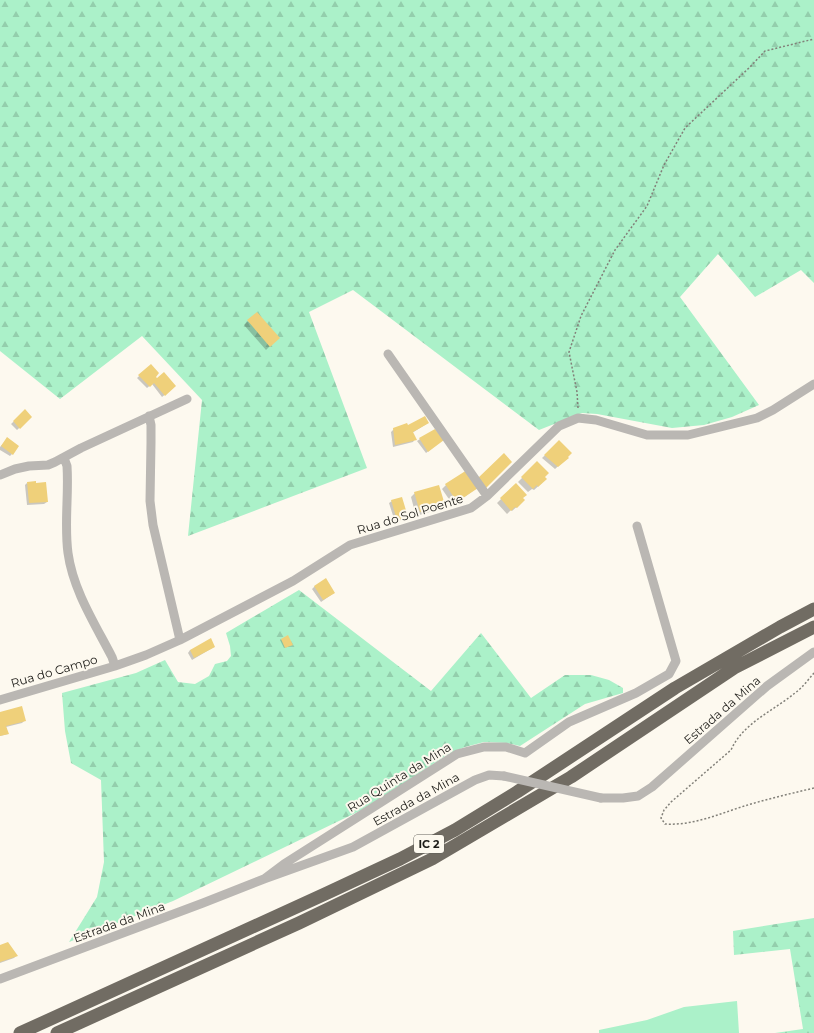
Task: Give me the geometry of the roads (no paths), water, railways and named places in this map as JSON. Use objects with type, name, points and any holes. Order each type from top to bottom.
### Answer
[{"type":"highway","name":"IC 2","points":[[20,1033],[400,859],[455,830],[517,792],[675,688],[814,609]]},
{"type":"highway","name":"IC 2","points":[[57,1033],[299,923],[432,859],[571,778],[734,668],[814,627]]},
{"type":"street","points":[[388,354],[487,496]]},
{"type":"street","name":"Rua do Sol Poente","points":[[115,666],[146,655],[180,640],[293,581],[350,545],[465,511],[487,496],[559,426],[578,418],[596,420],[647,435],[688,435],[757,418],[773,410],[814,384]]},
{"type":"street","points":[[0,475],[15,469],[29,466],[48,465],[81,448],[187,399]]},
{"type":"street","points":[[149,416],[151,425],[150,501],[153,525],[180,640]]},
{"type":"street","points":[[64,458],[67,466],[67,539],[71,570],[77,587],[115,666]]},
{"type":"street","name":"Rua Quinta da Mina","points":[[264,879],[284,864],[457,754],[484,747],[506,747],[525,753],[568,722],[636,693],[669,674],[676,660],[637,526]]},
{"type":"street","name":"Estrada da Mina","points":[[0,979],[264,879],[354,847],[475,780],[489,775],[504,776],[601,798],[638,796],[652,787],[767,686],[814,652]]},
{"type":"street","name":"Rua do Campo","points":[[0,700],[115,666]]}]
